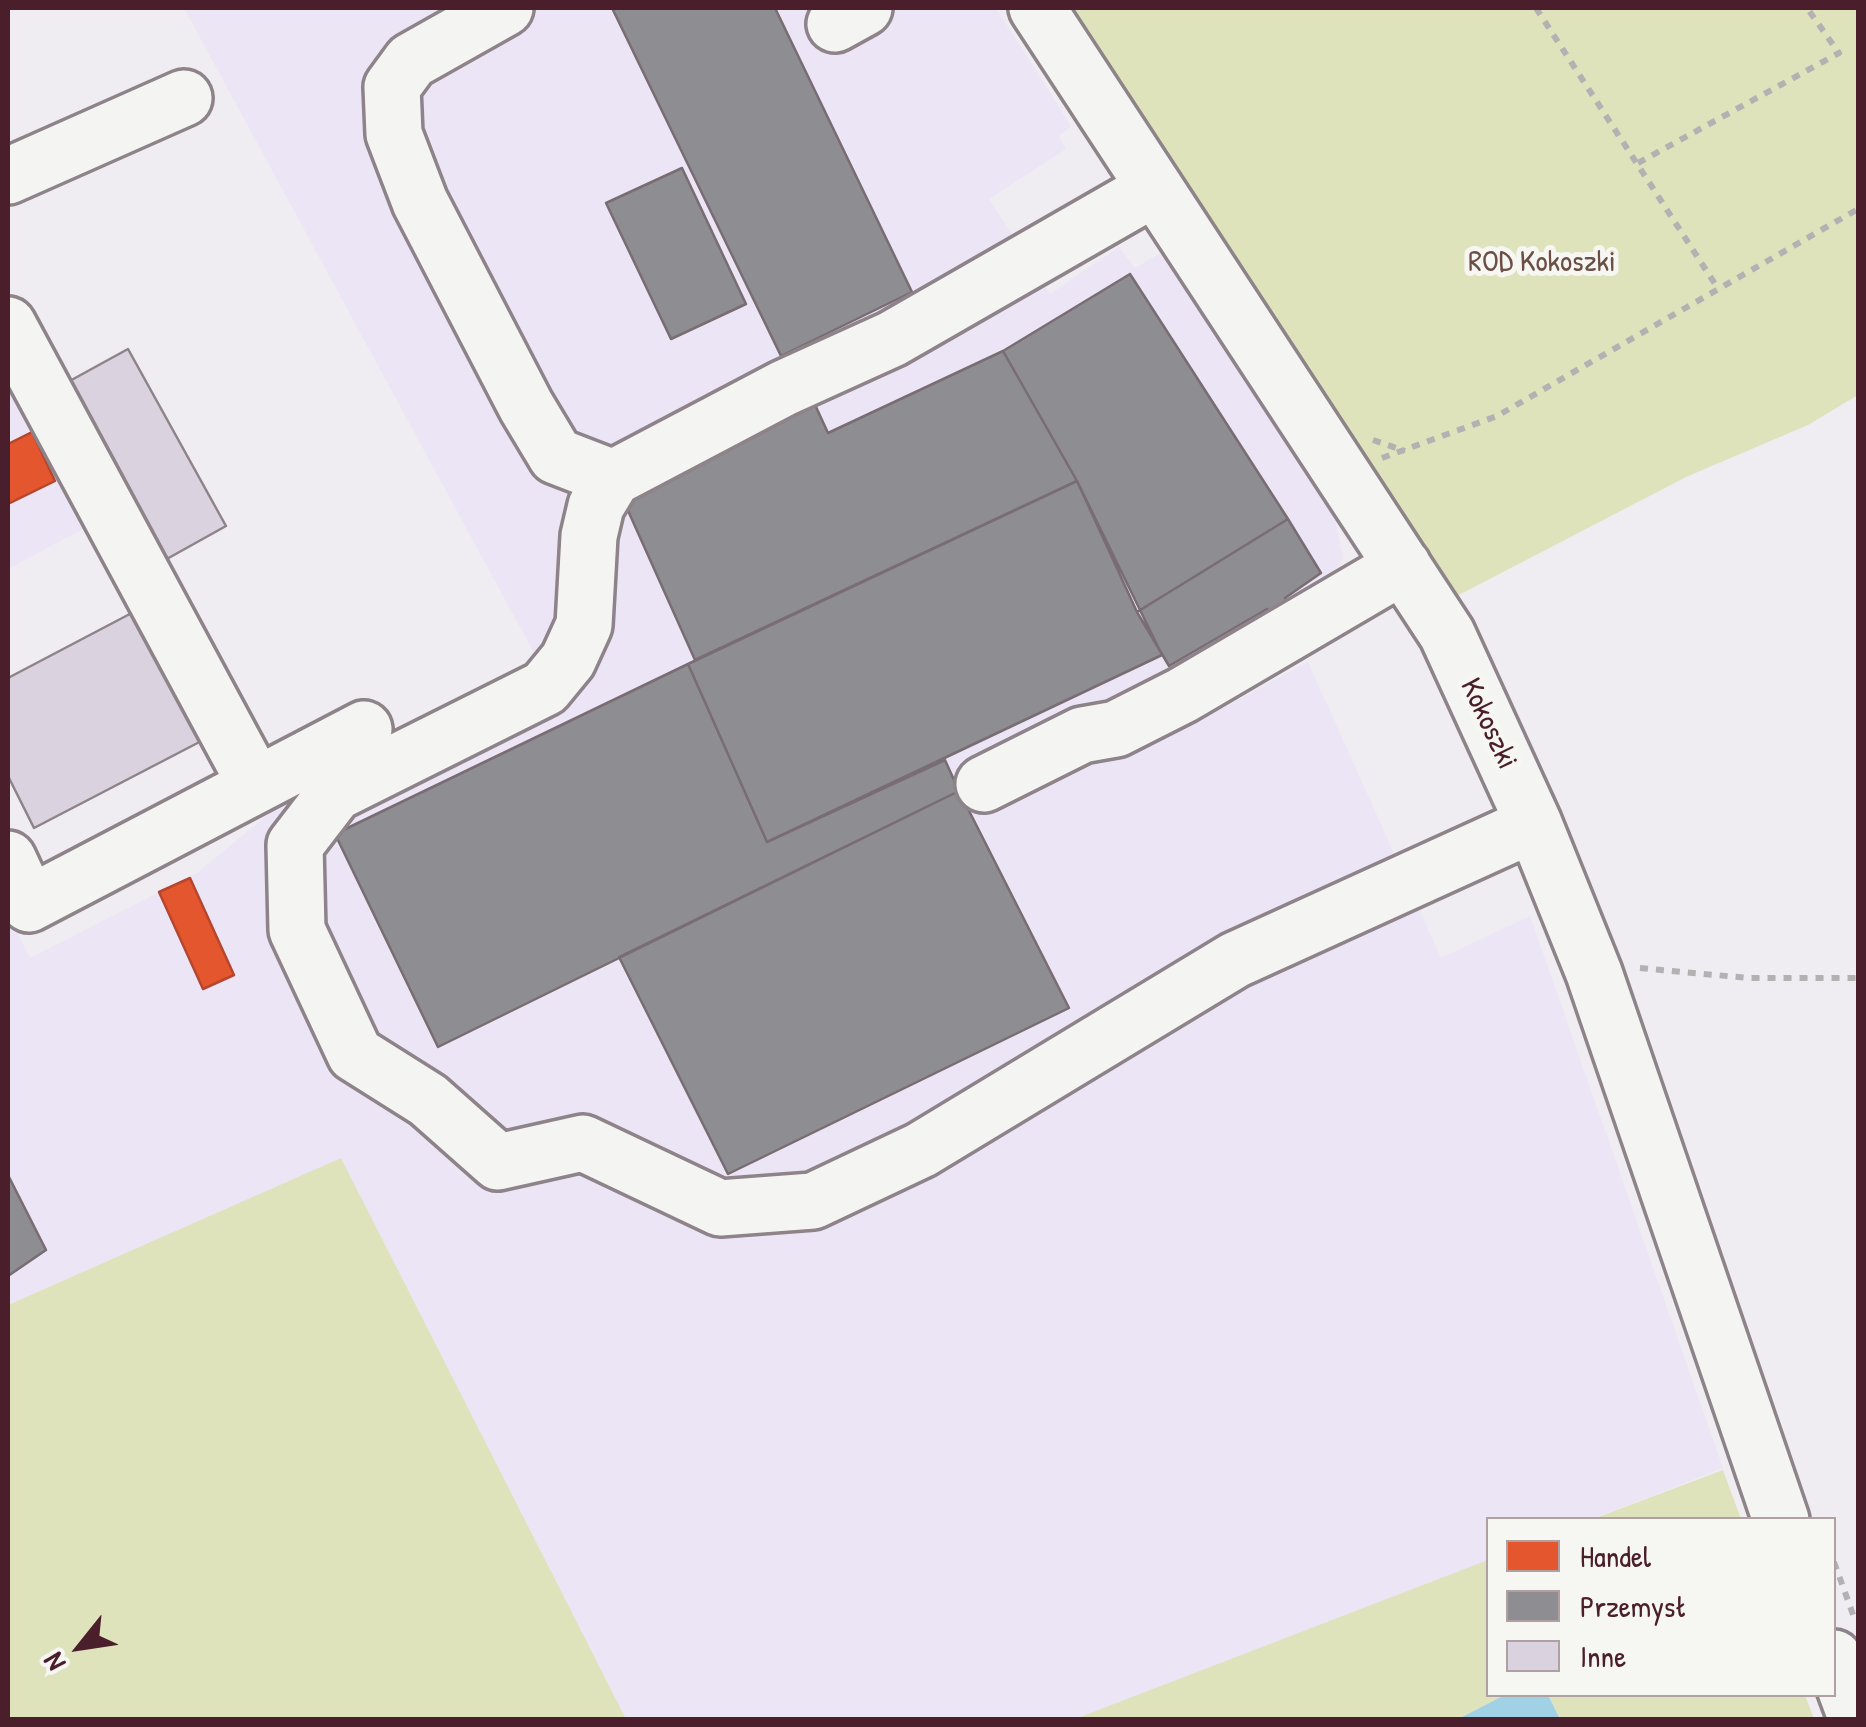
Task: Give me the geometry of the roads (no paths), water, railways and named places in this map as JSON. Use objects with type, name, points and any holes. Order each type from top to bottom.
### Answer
[{"type":"street","points":[[505,8],[411,61],[392,87],[394,134],[420,202],[556,456],[613,478]]},
{"type":"street","name":"Kokoszki","points":[[1037,8],[1447,634],[1534,824],[1594,973],[1781,1517]]},
{"type":"street","points":[[8,176],[184,98]]},
{"type":"street","points":[[1155,188],[892,339],[784,388],[613,478],[592,521],[583,595],[584,625],[568,660],[545,688],[335,793],[295,845],[297,930],[355,1054],[428,1100],[498,1162],[583,1143],[720,1208],[813,1201],[921,1150],[1235,960],[1534,824]]},
{"type":"street","points":[[8,325],[256,785]]},
{"type":"street","points":[[984,784],[1082,736],[1116,729],[1184,695],[1402,566]]},
{"type":"street","points":[[8,860],[29,904],[364,728]]},
{"type":"street","points":[[1836,1663],[1857,1720]]},
{"type":"water","points":[[1501,1697],[1549,1697],[1560,1719],[1458,1719]]},
{"type":"park label","name":"ROD Kokoszki","points":[[1542,263]]}]
